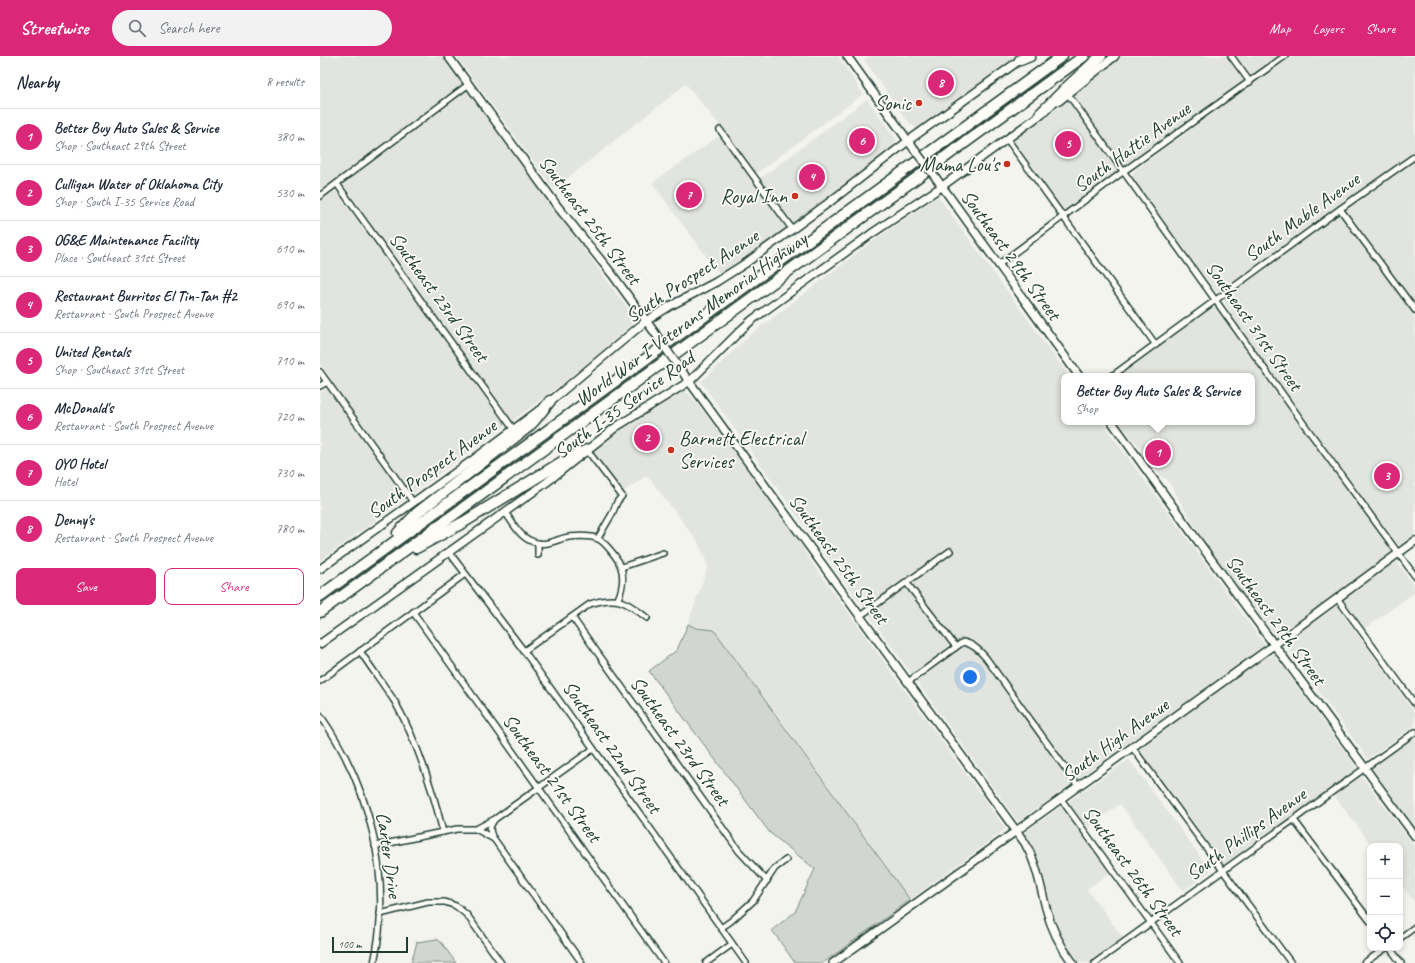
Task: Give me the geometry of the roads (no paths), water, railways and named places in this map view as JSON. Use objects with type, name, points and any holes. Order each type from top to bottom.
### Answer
[{"type":"highway","points":[[1023,58],[1030,56]]},
{"type":"highway","name":"World War I Veterans Memorial Highway","points":[[320,596],[1062,56]]},
{"type":"highway","name":"World War I Veterans Memorial Highway","points":[[320,612],[1084,56]]},
{"type":"highway","points":[[1040,114],[1101,56]]},
{"type":"highway","points":[[375,556],[417,513],[531,424],[550,402]]},
{"type":"highway","points":[[381,567],[464,522],[570,457],[587,450]]},
{"type":"main road","name":"Southeast 25th Street","points":[[448,56],[558,207],[612,274],[1028,848],[1035,864],[1046,909],[1052,926],[1061,946],[1073,963]]},
{"type":"main road","name":"Southeast 29th Street","points":[[847,56],[1077,373]]},
{"type":"main road","name":"South I-35 Service Road","points":[[320,644],[505,512],[616,427],[690,381],[752,320],[871,234],[941,187],[1007,139],[1068,94],[1115,56]]},
{"type":"main road","name":"South Prospect Avenue","points":[[320,569],[514,430],[550,402],[646,321],[729,275],[842,192],[908,141],[1023,58]]},
{"type":"main road","name":"Southeast 29th Street","points":[[1114,425],[1415,836]]},
{"type":"main road","name":"South High Avenue","points":[[834,963],[1274,645],[1415,541]]},
{"type":"street","points":[[1231,56],[1250,82]]},
{"type":"street","name":"South Hattie Avenue","points":[[998,265],[1285,56]]},
{"type":"street","points":[[320,196],[468,84]]},
{"type":"street","name":"Southeast 31st Street","points":[[1068,94],[1415,576]]},
{"type":"street","points":[[720,130],[792,229]]},
{"type":"street","points":[[1007,139],[1156,345]]},
{"type":"street","name":"South Mable Avenue","points":[[1116,373],[1415,156]]},
{"type":"street","name":"Southeast 23rd Street","points":[[337,184],[514,430]]},
{"type":"street","points":[[1340,209],[1415,310]]},
{"type":"street","points":[[320,372],[413,502]]},
{"type":"street","points":[[320,386],[327,382]]},
{"type":"street","points":[[587,450],[622,496],[617,502],[598,538]]},
{"type":"street","points":[[505,512],[519,532],[526,538],[538,543],[546,544],[574,537],[598,538],[613,553],[622,566],[622,590],[618,600]]},
{"type":"street","points":[[538,543],[538,555]]},
{"type":"street","points":[[860,616],[950,550]]},
{"type":"street","name":"Southeast 22nd Street","points":[[449,552],[524,651],[746,963]]},
{"type":"street","points":[[622,566],[663,553]]},
{"type":"street","points":[[320,681],[465,574]]},
{"type":"street","points":[[906,582],[956,647],[908,682]]},
{"type":"street","points":[[1337,598],[1415,704]]},
{"type":"street","points":[[524,651],[590,604],[601,600],[618,600],[629,605],[647,618]]},
{"type":"street","name":"Southeast 21st Street","points":[[413,612],[664,963]]},
{"type":"street","name":"Southeast 23rd Street","points":[[572,617],[739,851],[767,881]]},
{"type":"street","name":"Southeast 26th Street","points":[[956,647],[963,642],[969,643],[986,658],[1078,786]]},
{"type":"street","points":[[360,651],[395,703],[412,736],[422,758],[430,782],[443,832]]},
{"type":"street","name":"Carter Drive","points":[[320,715],[341,747],[355,777],[368,812],[376,846],[379,876],[380,930],[374,963]]},
{"type":"street","name":"South Phillips Avenue","points":[[1095,963],[1415,732]]},
{"type":"street","points":[[1132,747],[1291,963]]},
{"type":"street","points":[[376,846],[443,832],[476,829],[495,819],[593,749]]},
{"type":"street","name":"Southeast 26th Street","points":[[1061,799],[1180,963]]},
{"type":"street","points":[[495,819],[490,826],[494,839],[582,963]]},
{"type":"street","points":[[1294,820],[1367,917]]},
{"type":"street","points":[[476,829],[494,839]]},
{"type":"street","points":[[721,928],[753,901],[775,868],[786,860]]},
{"type":"street","points":[[380,914],[428,902],[445,902],[456,906],[467,915],[500,963]]},
{"type":"street","points":[[1403,936],[1415,927]]},
{"type":"street","points":[[706,963],[732,944]]},
{"type":"street","points":[[1364,963],[1382,951]]},
{"type":"street","points":[[1392,951],[1401,963]]},
{"type":"place","name":"Denny's","points":[[941,83]]},
{"type":"place","name":"Sonic","points":[[919,103]]},
{"type":"place","name":"McDonald's","points":[[862,141]]},
{"type":"place","name":"United Rentals","points":[[1068,144]]},
{"type":"place","name":"Mama Lou's","points":[[1007,164]]},
{"type":"place","name":"Restaurant Burritos El Tin-Tan #2","points":[[812,177]]},
{"type":"place","name":"OYO Hotel","points":[[689,195]]},
{"type":"place","name":"Royal Inn","points":[[795,196]]},
{"type":"place","name":"Culligan Water of Oklahoma City","points":[[647,438]]},
{"type":"place","name":"Barnett Electrical Services","points":[[671,450]]},
{"type":"place","name":"Better Buy Auto Sales & Service","points":[[1158,453]]},
{"type":"place","name":"OG&E Maintenance Facility","points":[[1387,476]]}]
